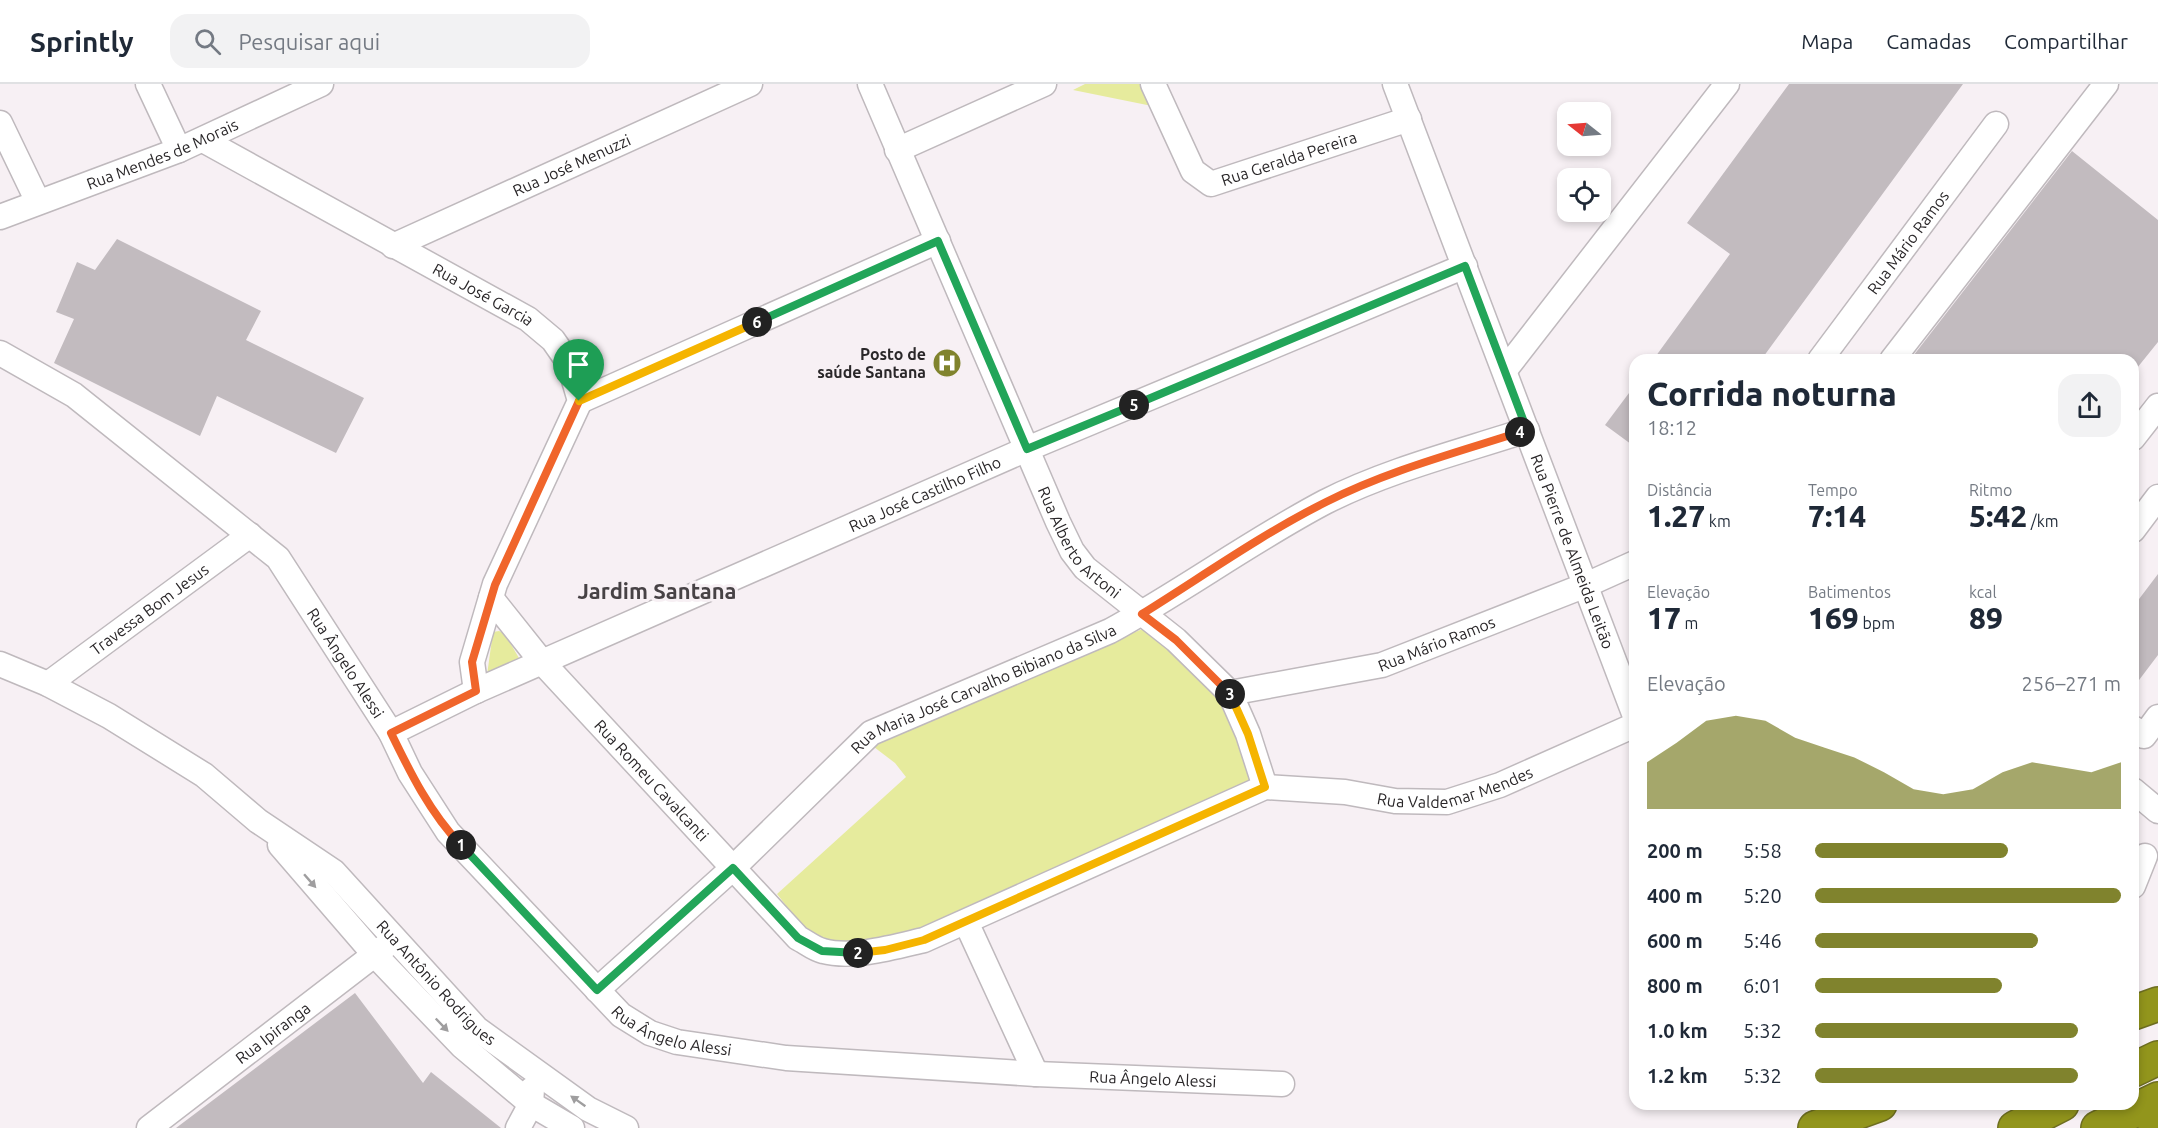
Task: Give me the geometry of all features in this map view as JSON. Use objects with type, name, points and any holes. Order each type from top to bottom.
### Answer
[{"type":"highway","points":[[2139,1011],[2158,1004]]},
{"type":"highway","points":[[2139,1067],[2158,1058]]},
{"type":"highway","points":[[2139,1108],[2158,1099]]},
{"type":"highway","points":[[1815,1128],[1864,1110]]},
{"type":"highway","points":[[2015,1128],[2050,1110]]},
{"type":"highway","points":[[2098,1128],[2135,1110]]},
{"type":"street","points":[[148,84],[179,150]]},
{"type":"street","name":"Rua José Menuzzi","points":[[393,246],[750,84]]},
{"type":"street","name":"Rua Alberto Artoni","points":[[870,84],[1072,550],[1084,568],[1176,640],[1230,693],[1248,734],[1265,787]]},
{"type":"street","points":[[897,150],[1044,84]]},
{"type":"street","name":"Rua Geralda Pereira","points":[[1153,84],[1193,171],[1211,184],[1409,119]]},
{"type":"street","name":"Rua Pierre de Almeida Leitão","points":[[1395,84],[1629,700]]},
{"type":"street","points":[[1505,370],[1727,84]]},
{"type":"street","points":[[1897,354],[2106,84]]},
{"type":"street","name":"Rua Mendes de Morais","points":[[0,217],[203,140],[312,86]]},
{"type":"street","points":[[0,123],[38,202]]},
{"type":"street","name":"Rua Mário Ramos","points":[[1824,354],[1996,124]]},
{"type":"street","name":"Rua José Garcia","points":[[203,140],[528,320],[553,340],[569,363],[579,401]]},
{"type":"street","points":[[476,691],[472,662],[495,585],[579,401],[938,241]]},
{"type":"street","name":"Rua José Castilho Filho","points":[[391,733],[476,691],[1027,449],[1465,266]]},
{"type":"street","name":"Rua Ângelo Alessi","points":[[0,353],[74,395],[278,558],[391,733],[410,773],[448,832],[621,1015],[650,1033],[677,1042],[786,1058],[1036,1074],[1282,1084]]},
{"type":"street","points":[[2139,430],[2158,406]]},
{"type":"street","name":"Rua Maria José Carvalho Bibiano da Silva","points":[[597,990],[733,868],[871,733],[1110,631],[1142,614],[1267,535],[1327,502],[1380,479],[1527,430]]},
{"type":"street","points":[[2139,522],[2158,497]]},
{"type":"street","name":"Travessa Bom Jesus","points":[[48,684],[250,534]]},
{"type":"street","name":"Rua Mário Ramos","points":[[1230,693],[1382,665],[1586,585],[1629,565]]},
{"type":"street","name":"Rua Romeu Cavalcanti","points":[[491,598],[542,662],[798,938],[822,951],[851,953],[885,950],[924,940],[966,922]]},
{"type":"street","name":"Rua Antônio Rodrigues","points":[[0,664],[48,684],[109,716],[204,775],[258,820],[334,872],[395,939],[469,1037],[531,1104],[572,1128]]},
{"type":"street","points":[[2139,732],[2144,736],[2158,717]]},
{"type":"street","name":"Rua Valdemar Mendes","points":[[1265,787],[1345,792],[1395,801],[1447,802],[1500,785],[1629,728]]},
{"type":"street","points":[[1036,1074],[966,922],[1265,787]]},
{"type":"street","points":[[2139,795],[2158,811]]},
{"type":"street","name":"Rua Antônio Rodrigues","points":[[258,820],[374,954],[469,1037],[533,1070],[588,1109],[626,1128]]},
{"type":"street","points":[[2139,870],[2145,855]]},
{"type":"street","name":"Rua Ipiranga","points":[[149,1128],[395,939]]},
{"type":"street","points":[[518,1128],[531,1104],[533,1070]]},
{"type":"green space","points":[[1085,84],[1142,84],[1152,106],[1073,90]]},
{"type":"green space","points":[[1145,628],[1150,628],[1223,701],[1244,739],[1251,781],[899,938],[854,943],[831,941],[811,933],[793,915],[777,894],[906,777],[895,763],[874,747],[897,729]]},
{"type":"green space","points":[[499,631],[505,634],[523,665],[487,675],[493,632]]},
{"type":"building","points":[[1789,84],[1963,84],[1765,354],[1657,354],[1730,254],[1687,223]]},
{"type":"building","points":[[2072,151],[2158,220],[2158,342],[2139,366],[2139,354],[1915,354]]},
{"type":"building","points":[[117,239],[261,311],[246,340],[364,398],[336,453],[217,396],[200,436],[54,363],[74,319],[56,312],[77,262],[95,270]]},
{"type":"building","points":[[1629,393],[1629,443],[1605,425]]},
{"type":"building","points":[[2158,574],[2158,655],[2139,680],[2139,599]]},
{"type":"building","points":[[355,993],[423,1083],[431,1072],[501,1128],[176,1128]]},
{"type":"place","name":"Posto de saúde Santana","points":[[947,363]]},
{"type":"district","name":"Jardim Santana","points":[[657,590]]},
{"type":"route","points":[[938,241],[1027,449],[1465,266],[1527,430],[1380,479],[1327,502],[1267,535],[1142,614],[1176,640],[1230,693],[1248,734],[1265,787],[966,922],[924,940],[885,950],[851,953],[822,951],[798,938],[733,868],[597,990],[448,832],[410,773],[391,733],[476,691],[472,662],[495,585],[579,401],[938,241]]}]
